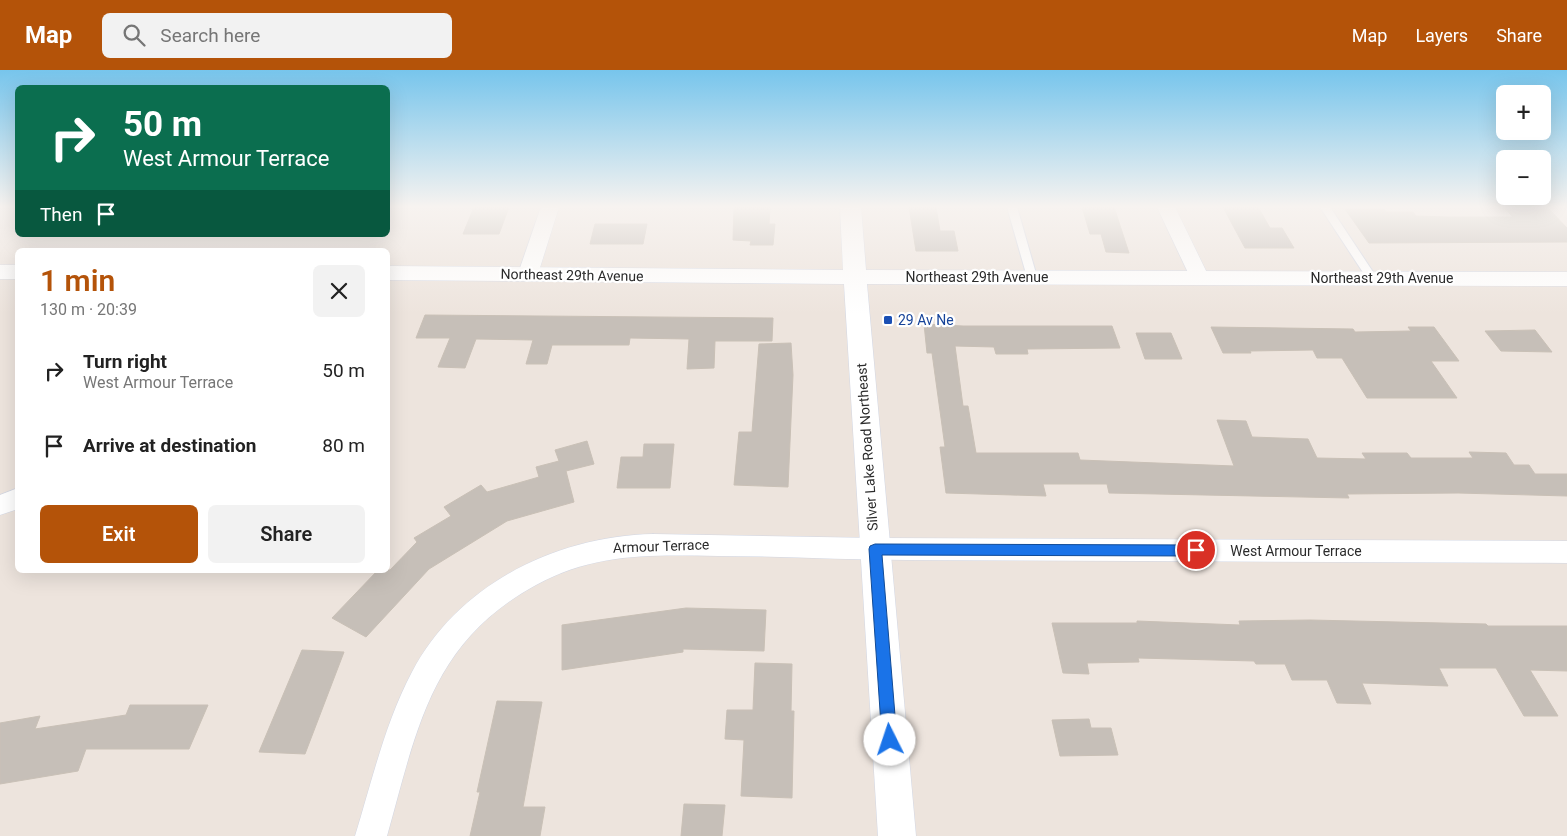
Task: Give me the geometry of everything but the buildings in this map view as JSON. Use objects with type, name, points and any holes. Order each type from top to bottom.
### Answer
[{"type":"street","points":[[528,274],[538,243]]},
{"type":"street","name":"Silver Lake Road Northeast","points":[[852,243],[897,836]]},
{"type":"street","points":[[1183,243],[1199,277]]},
{"type":"street","points":[[0,272],[15,272]]},
{"type":"street","name":"Northeast 29th Avenue","points":[[390,273],[854,277],[1567,279]]},
{"type":"street","points":[[0,505],[15,499]]},
{"type":"street","name":"Armour Terrace","points":[[372,836],[405,727],[422,680],[448,641],[477,611],[521,578],[562,560],[605,548],[647,544],[777,545],[875,549]]},
{"type":"street","name":"West Armour Terrace","points":[[875,549],[1567,552]]},
{"type":"lane","points":[[1022,243],[1032,277]]},
{"type":"lane","points":[[1349,243],[1372,278]]},
{"type":"place","name":"29 Av Ne","points":[[888,320]]},
{"type":"route","points":[[890,740],[875,549],[1196,550]]}]
